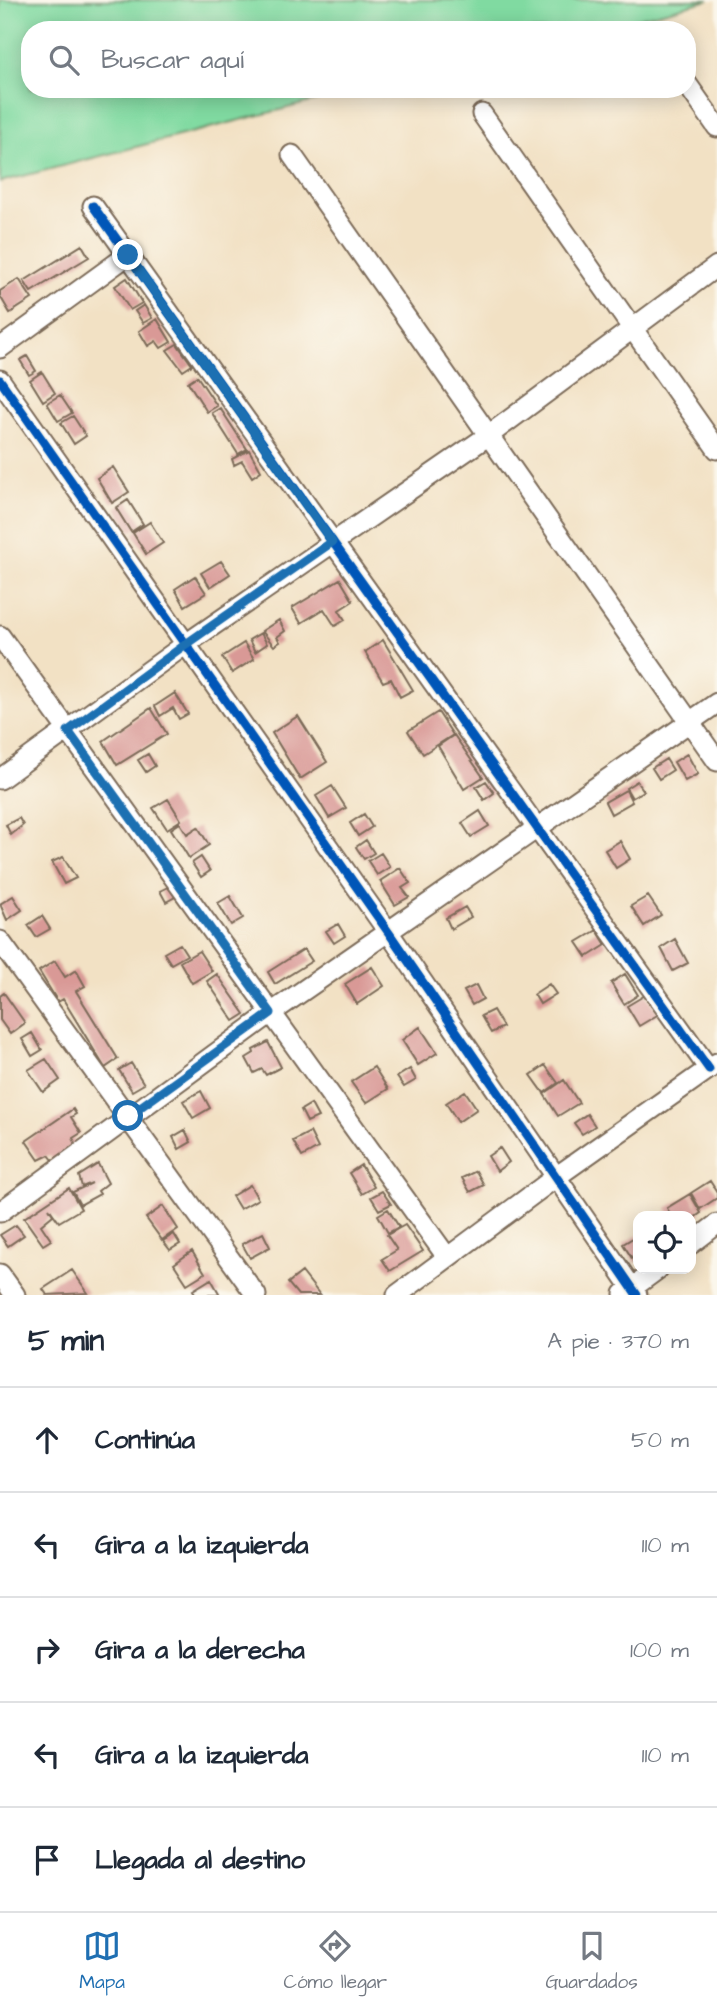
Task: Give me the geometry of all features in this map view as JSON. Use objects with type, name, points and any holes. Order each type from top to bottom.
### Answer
[{"type":"street","points":[[696,97],[717,127]]},
{"type":"street","points":[[482,114],[717,449]]},
{"type":"street","points":[[292,155],[717,761]]},
{"type":"street","points":[[93,206],[537,829],[713,1066],[556,1177],[397,1295]]},
{"type":"street","points":[[0,348],[128,255]]},
{"type":"street","points":[[0,779],[186,644],[489,435],[717,266]]},
{"type":"street","points":[[0,380],[389,933],[556,1177],[631,1293],[652,1274]]},
{"type":"street","points":[[0,636],[447,1257]]},
{"type":"street","points":[[0,1212],[271,1013],[717,703]]},
{"type":"street","points":[[0,941],[256,1295]]},
{"type":"street","points":[[696,1240],[717,1224]]},
{"type":"street","points":[[0,1274],[15,1295]]},
{"type":"green space","points":[[0,0],[709,0],[628,21],[21,21],[21,98],[326,98],[0,182]]},
{"type":"building","points":[[82,245],[89,257],[31,292],[24,281]]},
{"type":"building","points":[[127,278],[142,303],[130,310],[115,286]]},
{"type":"building","points":[[19,279],[32,299],[10,313],[0,291]]},
{"type":"building","points":[[144,305],[152,318],[143,323],[135,311]]},
{"type":"building","points":[[157,319],[171,342],[161,348],[156,341],[148,346],[139,331]]},
{"type":"building","points":[[177,344],[192,365],[183,371],[167,350]]},
{"type":"building","points":[[27,356],[36,371],[29,375],[20,360]]},
{"type":"building","points":[[42,372],[55,393],[43,401],[30,380]]},
{"type":"building","points":[[197,376],[217,406],[207,412],[188,382]]},
{"type":"building","points":[[60,395],[72,413],[58,421],[47,403]]},
{"type":"building","points":[[220,408],[247,449],[238,454],[212,413]]},
{"type":"building","points":[[73,416],[86,436],[74,444],[61,423]]},
{"type":"building","points":[[249,450],[261,471],[252,477],[242,461],[234,465],[232,459]]},
{"type":"building","points":[[113,467],[129,492],[112,503],[97,478]]},
{"type":"building","points":[[128,500],[143,524],[131,532],[116,508]]},
{"type":"building","points":[[150,522],[163,543],[146,554],[133,533]]},
{"type":"building","points":[[221,561],[230,574],[210,587],[201,573]]},
{"type":"building","points":[[195,576],[206,593],[185,606],[175,589]]},
{"type":"building","points":[[340,579],[353,601],[339,610],[345,620],[335,626],[324,609],[301,623],[292,608]]},
{"type":"building","points":[[279,620],[285,631],[277,637],[280,642],[274,646],[262,631]]},
{"type":"building","points":[[261,633],[267,644],[255,652],[249,640]]},
{"type":"building","points":[[383,640],[413,690],[400,697],[391,679],[383,682],[365,652]]},
{"type":"building","points":[[244,643],[254,659],[232,673],[222,657]]},
{"type":"building","points":[[175,693],[188,714],[179,719],[173,708],[160,716],[155,706]]},
{"type":"building","points":[[151,708],[167,734],[117,765],[103,741]]},
{"type":"building","points":[[438,712],[453,735],[423,754],[408,731]]},
{"type":"building","points":[[298,716],[327,762],[300,779],[272,733]]},
{"type":"building","points":[[454,735],[483,777],[464,789],[438,746]]},
{"type":"building","points":[[148,754],[155,766],[146,772],[138,760]]},
{"type":"building","points":[[687,754],[698,774],[685,781],[674,762]]},
{"type":"building","points":[[666,759],[673,770],[659,779],[652,768]]},
{"type":"building","points":[[486,781],[494,793],[484,800],[476,787]]},
{"type":"building","points":[[637,781],[644,791],[632,798],[626,788]]},
{"type":"building","points":[[332,786],[346,808],[329,818],[316,796]]},
{"type":"building","points":[[626,790],[632,802],[611,814],[605,802]]},
{"type":"building","points":[[168,799],[181,820],[167,829],[153,808]]},
{"type":"building","points":[[480,811],[489,826],[471,837],[462,823]]},
{"type":"building","points":[[364,814],[372,827],[358,836],[350,823]]},
{"type":"building","points":[[19,818],[23,825],[11,835],[6,825]]},
{"type":"building","points":[[180,823],[187,834],[198,827],[209,845],[189,858],[171,829]]},
{"type":"building","points":[[366,840],[374,853],[364,859],[356,847]]},
{"type":"building","points":[[620,841],[630,859],[616,868],[605,850]]},
{"type":"building","points":[[381,853],[390,867],[377,875],[368,861]]},
{"type":"building","points":[[63,857],[76,878],[64,884],[52,862]]},
{"type":"building","points":[[201,857],[210,871],[201,877],[192,863]]},
{"type":"building","points":[[400,868],[410,883],[402,888],[409,897],[395,905],[380,881]]},
{"type":"building","points":[[170,886],[175,897],[166,902],[160,891]]},
{"type":"building","points":[[13,896],[22,910],[7,920],[0,904]]},
{"type":"building","points":[[230,896],[243,918],[231,925],[218,903]]},
{"type":"building","points":[[648,896],[661,915],[644,926],[631,906]]},
{"type":"building","points":[[465,907],[471,917],[451,929],[446,918]]},
{"type":"building","points":[[42,916],[50,929],[36,937],[28,925]]},
{"type":"building","points":[[338,924],[345,936],[334,943],[326,931]]},
{"type":"building","points":[[597,930],[606,945],[587,957],[577,942]]},
{"type":"building","points":[[675,939],[688,963],[673,971],[661,948]]},
{"type":"building","points":[[180,944],[187,955],[171,964],[164,953]]},
{"type":"building","points":[[304,949],[312,961],[275,984],[268,972]]},
{"type":"building","points":[[199,951],[212,971],[192,983],[180,962]]},
{"type":"building","points":[[55,961],[65,977],[76,970],[85,986],[76,991],[118,1059],[105,1068],[63,999],[58,1002],[39,971]]},
{"type":"building","points":[[372,967],[384,986],[357,1004],[345,984]]},
{"type":"building","points":[[217,974],[245,1014],[234,1021],[207,981]]},
{"type":"building","points":[[625,974],[638,995],[624,1004],[611,983]]},
{"type":"building","points":[[549,984],[556,994],[540,1004],[534,994]]},
{"type":"building","points":[[476,985],[483,999],[472,1005],[464,991]]},
{"type":"building","points":[[4,993],[25,1023],[10,1034],[0,1020],[0,996]]},
{"type":"building","points":[[647,994],[659,1014],[639,1026],[627,1006]]},
{"type":"building","points":[[493,1010],[503,1027],[491,1033],[481,1016]]},
{"type":"building","points":[[420,1027],[437,1053],[418,1065],[402,1040]]},
{"type":"building","points":[[32,1033],[42,1050],[32,1056],[22,1039]]},
{"type":"building","points":[[268,1042],[281,1067],[266,1075],[262,1069],[254,1073],[246,1058],[254,1053],[253,1050]]},
{"type":"building","points":[[46,1059],[60,1080],[43,1092],[28,1070]]},
{"type":"building","points":[[131,1063],[144,1084],[132,1091],[119,1070]]},
{"type":"building","points":[[545,1065],[558,1083],[544,1093],[531,1075]]},
{"type":"building","points":[[374,1067],[388,1089],[366,1103],[351,1082]]},
{"type":"building","points":[[410,1069],[416,1080],[404,1087],[397,1077]]},
{"type":"building","points":[[564,1080],[579,1103],[558,1116],[544,1094]]},
{"type":"building","points":[[201,1091],[210,1108],[193,1118],[183,1101]]},
{"type":"building","points":[[465,1091],[477,1109],[458,1122],[446,1103]]},
{"type":"building","points":[[311,1104],[318,1117],[307,1122],[301,1110]]},
{"type":"building","points":[[73,1109],[76,1114],[71,1117],[81,1133],[73,1138],[76,1144],[53,1160],[49,1155],[39,1160],[26,1141]]},
{"type":"building","points":[[587,1114],[595,1126],[582,1134],[574,1123]]},
{"type":"building","points":[[185,1130],[191,1142],[179,1149],[173,1137]]},
{"type":"building","points":[[310,1132],[318,1148],[302,1157],[293,1141]]},
{"type":"building","points":[[500,1148],[509,1162],[497,1171],[488,1156]]},
{"type":"building","points":[[98,1164],[108,1183],[98,1191],[100,1194],[80,1205],[73,1192],[92,1183],[82,1187],[79,1176]]},
{"type":"building","points":[[361,1165],[374,1187],[362,1194],[349,1173]]},
{"type":"building","points":[[476,1171],[484,1185],[470,1192],[462,1178]]},
{"type":"building","points":[[710,1181],[717,1192],[717,1198],[700,1209],[691,1193]]},
{"type":"building","points":[[250,1185],[258,1199],[240,1209],[232,1196]]},
{"type":"building","points":[[69,1188],[81,1209],[59,1222],[49,1208],[53,1215],[41,1225],[51,1240],[43,1245],[24,1218]]},
{"type":"building","points":[[382,1191],[391,1204],[379,1210],[371,1197]]},
{"type":"building","points":[[690,1194],[701,1213],[696,1216],[696,1211],[668,1211],[667,1208]]},
{"type":"building","points":[[163,1206],[178,1229],[162,1240],[146,1218]]},
{"type":"building","points":[[388,1209],[399,1227],[388,1233],[378,1215]]},
{"type":"building","points":[[16,1225],[24,1235],[8,1246],[0,1235]]},
{"type":"building","points":[[405,1225],[423,1251],[390,1271],[382,1259],[397,1250],[387,1235]]},
{"type":"building","points":[[263,1233],[270,1247],[250,1258],[242,1244]]},
{"type":"building","points":[[174,1234],[180,1244],[170,1250],[163,1241]]},
{"type":"building","points":[[633,1238],[633,1260],[623,1244]]},
{"type":"building","points":[[192,1251],[205,1273],[187,1284],[174,1264]]},
{"type":"building","points":[[72,1270],[88,1293],[47,1295],[43,1289]]},
{"type":"building","points":[[302,1272],[320,1295],[298,1295],[288,1283]]},
{"type":"building","points":[[211,1279],[219,1293],[196,1295],[193,1290]]},
{"type":"cycle path","points":[[93,206],[709,1069]]},
{"type":"cycle path","points":[[0,380],[389,933],[637,1295]]},
{"type":"route","points":[[128,255],[332,542],[68,731],[271,1013],[128,1116]]}]
